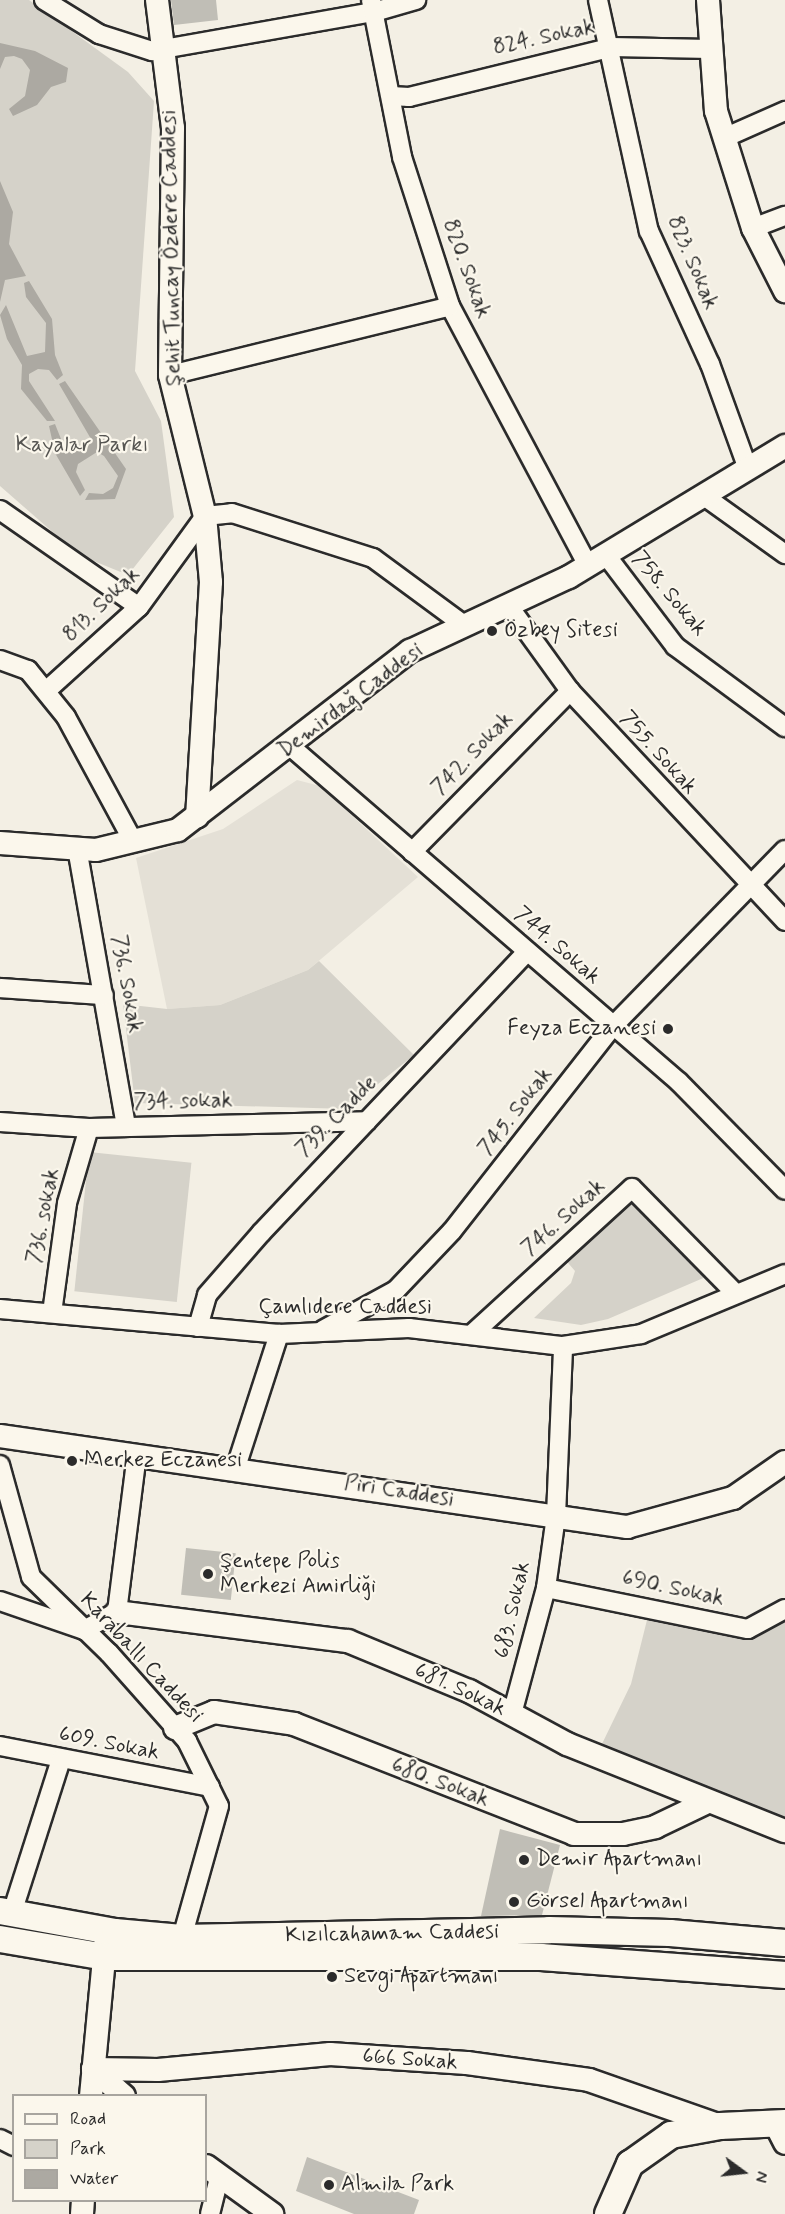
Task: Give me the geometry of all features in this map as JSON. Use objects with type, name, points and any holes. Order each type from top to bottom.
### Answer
[{"type":"main road","name":"Kızılcahamam Caddesi","points":[[6,1912],[107,1931],[179,1948],[542,1957],[785,1975]]},
{"type":"main road","name":"Kızılcahamam Caddesi","points":[[0,1939],[105,1957],[179,1948],[549,1930],[670,1933],[785,1943]]},
{"type":"main road","points":[[608,2214],[630,2164],[670,2135],[720,2126],[782,2130]]},
{"type":"street","points":[[44,0],[99,34],[129,47],[165,48],[373,6],[416,0]]},
{"type":"street","name":"Şehit Tuncay Özdere Caddesi","points":[[157,0],[165,48],[174,170],[170,375],[205,516],[211,582],[196,817]]},
{"type":"street","name":"823. Sokak","points":[[598,0],[612,47],[649,231],[710,364],[748,468]]},
{"type":"street","points":[[708,0],[716,111],[753,228],[785,291]]},
{"type":"street","name":"820. Sokak","points":[[373,6],[402,156],[450,306],[597,560]]},
{"type":"street","name":"824. Sokak","points":[[391,96],[409,97],[612,47],[710,49]]},
{"type":"street","points":[[724,138],[785,111]]},
{"type":"street","points":[[753,228],[785,216]]},
{"type":"street","points":[[170,375],[450,306]]},
{"type":"street","name":"Demirdağ Caddesi","points":[[0,843],[96,850],[178,830],[290,746],[410,651],[597,560],[785,446]]},
{"type":"street","points":[[704,496],[785,554]]},
{"type":"street","points":[[0,510],[140,607]]},
{"type":"street","points":[[205,516],[232,513],[374,558],[464,625]]},
{"type":"street","name":"813. Sokak","points":[[46,692],[140,607],[205,516]]},
{"type":"street","name":"758. Sokak","points":[[597,560],[675,646],[785,727]]},
{"type":"street","name":"755. Sokak","points":[[508,605],[570,691],[751,888],[785,921]]},
{"type":"street","points":[[0,660],[28,670],[66,717],[133,841]]},
{"type":"street","name":"742. Sokak","points":[[412,852],[570,691]]},
{"type":"street","name":"744. Sokak","points":[[290,746],[679,1082],[785,1190]]},
{"type":"street","name":"736. Sokak","points":[[77,848],[126,1127]]},
{"type":"street","name":"745. Sokak","points":[[319,1332],[396,1290],[452,1231],[613,1026],[751,888],[785,850]]},
{"type":"street","name":"739. Cadde","points":[[198,1327],[207,1295],[313,1175],[527,952]]},
{"type":"street","points":[[0,988],[104,995]]},
{"type":"street","name":"734. sokak","points":[[0,1122],[89,1128],[367,1121]]},
{"type":"street","name":"736. sokak","points":[[52,1313],[67,1203],[89,1128]]},
{"type":"street","name":"746. Sokak","points":[[471,1335],[632,1188],[736,1294]]},
{"type":"street","name":"Çamlıdere Caddesi","points":[[0,1309],[279,1334],[409,1328],[562,1346],[641,1334],[785,1274]]},
{"type":"street","points":[[236,1467],[279,1334]]},
{"type":"street","name":"683. Sokak","points":[[512,1714],[546,1588],[556,1516],[562,1346]]},
{"type":"street","name":"Piri Caddesi","points":[[0,1436],[236,1467],[627,1527],[734,1498],[785,1462]]},
{"type":"street","points":[[1,1606],[84,1630],[117,1612],[137,1454]]},
{"type":"street","name":"Karaballı Caddesi","points":[[0,1465],[31,1577],[175,1728],[219,1806],[179,1948]]},
{"type":"street","name":"690. Sokak","points":[[546,1588],[748,1629],[785,1609]]},
{"type":"street","name":"681. Sokak","points":[[117,1612],[348,1641],[512,1714],[567,1744],[705,1803],[785,1831]]},
{"type":"street","name":"680. Sokak","points":[[175,1728],[214,1712],[294,1724],[574,1834],[623,1834],[655,1827],[705,1803]]},
{"type":"street","name":"609. Sokak","points":[[0,1746],[210,1787]]},
{"type":"street","points":[[6,1912],[61,1759]]},
{"type":"street","points":[[91,2094],[107,1931]]},
{"type":"street","name":"666 Sokak","points":[[93,2069],[158,2070],[330,2054],[467,2063],[589,2080],[720,2126]]},
{"type":"street","points":[[93,2069],[122,2094]]},
{"type":"street","points":[[210,2214],[212,2172]]},
{"type":"street","points":[[212,2172],[272,2214]]},
{"type":"shaded area","points":[[297,780],[320,786],[418,877],[308,970],[220,1005],[167,1009],[136,858],[223,829]]},
{"type":"green space","name":"Kayalar Parkı","points":[[0,0],[29,0],[128,72],[154,101],[135,371],[161,421],[174,517],[128,575],[79,555],[0,486]]},
{"type":"green space","points":[[319,961],[414,1055],[347,1109],[135,1103],[123,1004],[167,1009],[220,1005],[308,970]]},
{"type":"green space","points":[[89,1152],[191,1163],[177,1302],[74,1291]]},
{"type":"green space","points":[[625,1189],[708,1276],[608,1319],[581,1325],[534,1318],[571,1283],[575,1271],[557,1250]]},
{"type":"green space","points":[[648,1616],[758,1637],[785,1618],[785,1824],[600,1748],[631,1684]]},
{"type":"water","points":[[0,43],[35,51],[68,68],[66,82],[51,87],[37,105],[13,116],[9,109],[25,96],[30,70],[22,59],[14,56],[5,57],[0,69]]},
{"type":"water","points":[[0,181],[13,212],[9,244],[26,276],[5,280],[0,302]]},
{"type":"water","points":[[29,281],[52,319],[55,355],[63,375],[57,380],[49,370],[38,369],[29,374],[29,381],[55,421],[47,421],[21,389],[22,365],[7,339],[0,315],[6,305],[27,356],[45,352],[46,323],[26,297],[24,283]]},
{"type":"water","points":[[65,381],[126,469],[115,499],[85,500],[89,493],[103,494],[113,488],[118,476],[104,456],[97,452],[78,464],[76,472],[85,490],[80,496],[55,453],[49,426],[55,424],[65,449],[72,454],[91,439],[59,384]]},
{"type":"building","points":[[171,0],[216,0],[218,20],[174,25]]},
{"type":"building","name":"Şentepe Polis Merkezi Amirliği","points":[[186,1548],[236,1553],[231,1600],[181,1595]]},
{"type":"building","points":[[500,1829],[560,1845],[542,1915],[481,1916]]},
{"type":"building","points":[[307,2157],[419,2200],[414,2214],[354,2214],[296,2191]]},
{"type":"place","name":"Özbey Sitesi","points":[[492,631]]},
{"type":"place","name":"Feyza Eczanesi","points":[[668,1029]]},
{"type":"place","name":"Merkez Eczanesi","points":[[72,1461]]},
{"type":"place","name":"Şentepe Polis Merkezi Amirliği","points":[[208,1574]]},
{"type":"place","name":"Demir Apartmanı","points":[[524,1860]]},
{"type":"place","name":"Görsel Apartmanı","points":[[514,1902]]},
{"type":"place","name":"Sevgi Apartmanı","points":[[332,1977]]},
{"type":"place","name":"Almila Park","points":[[329,2185]]}]
